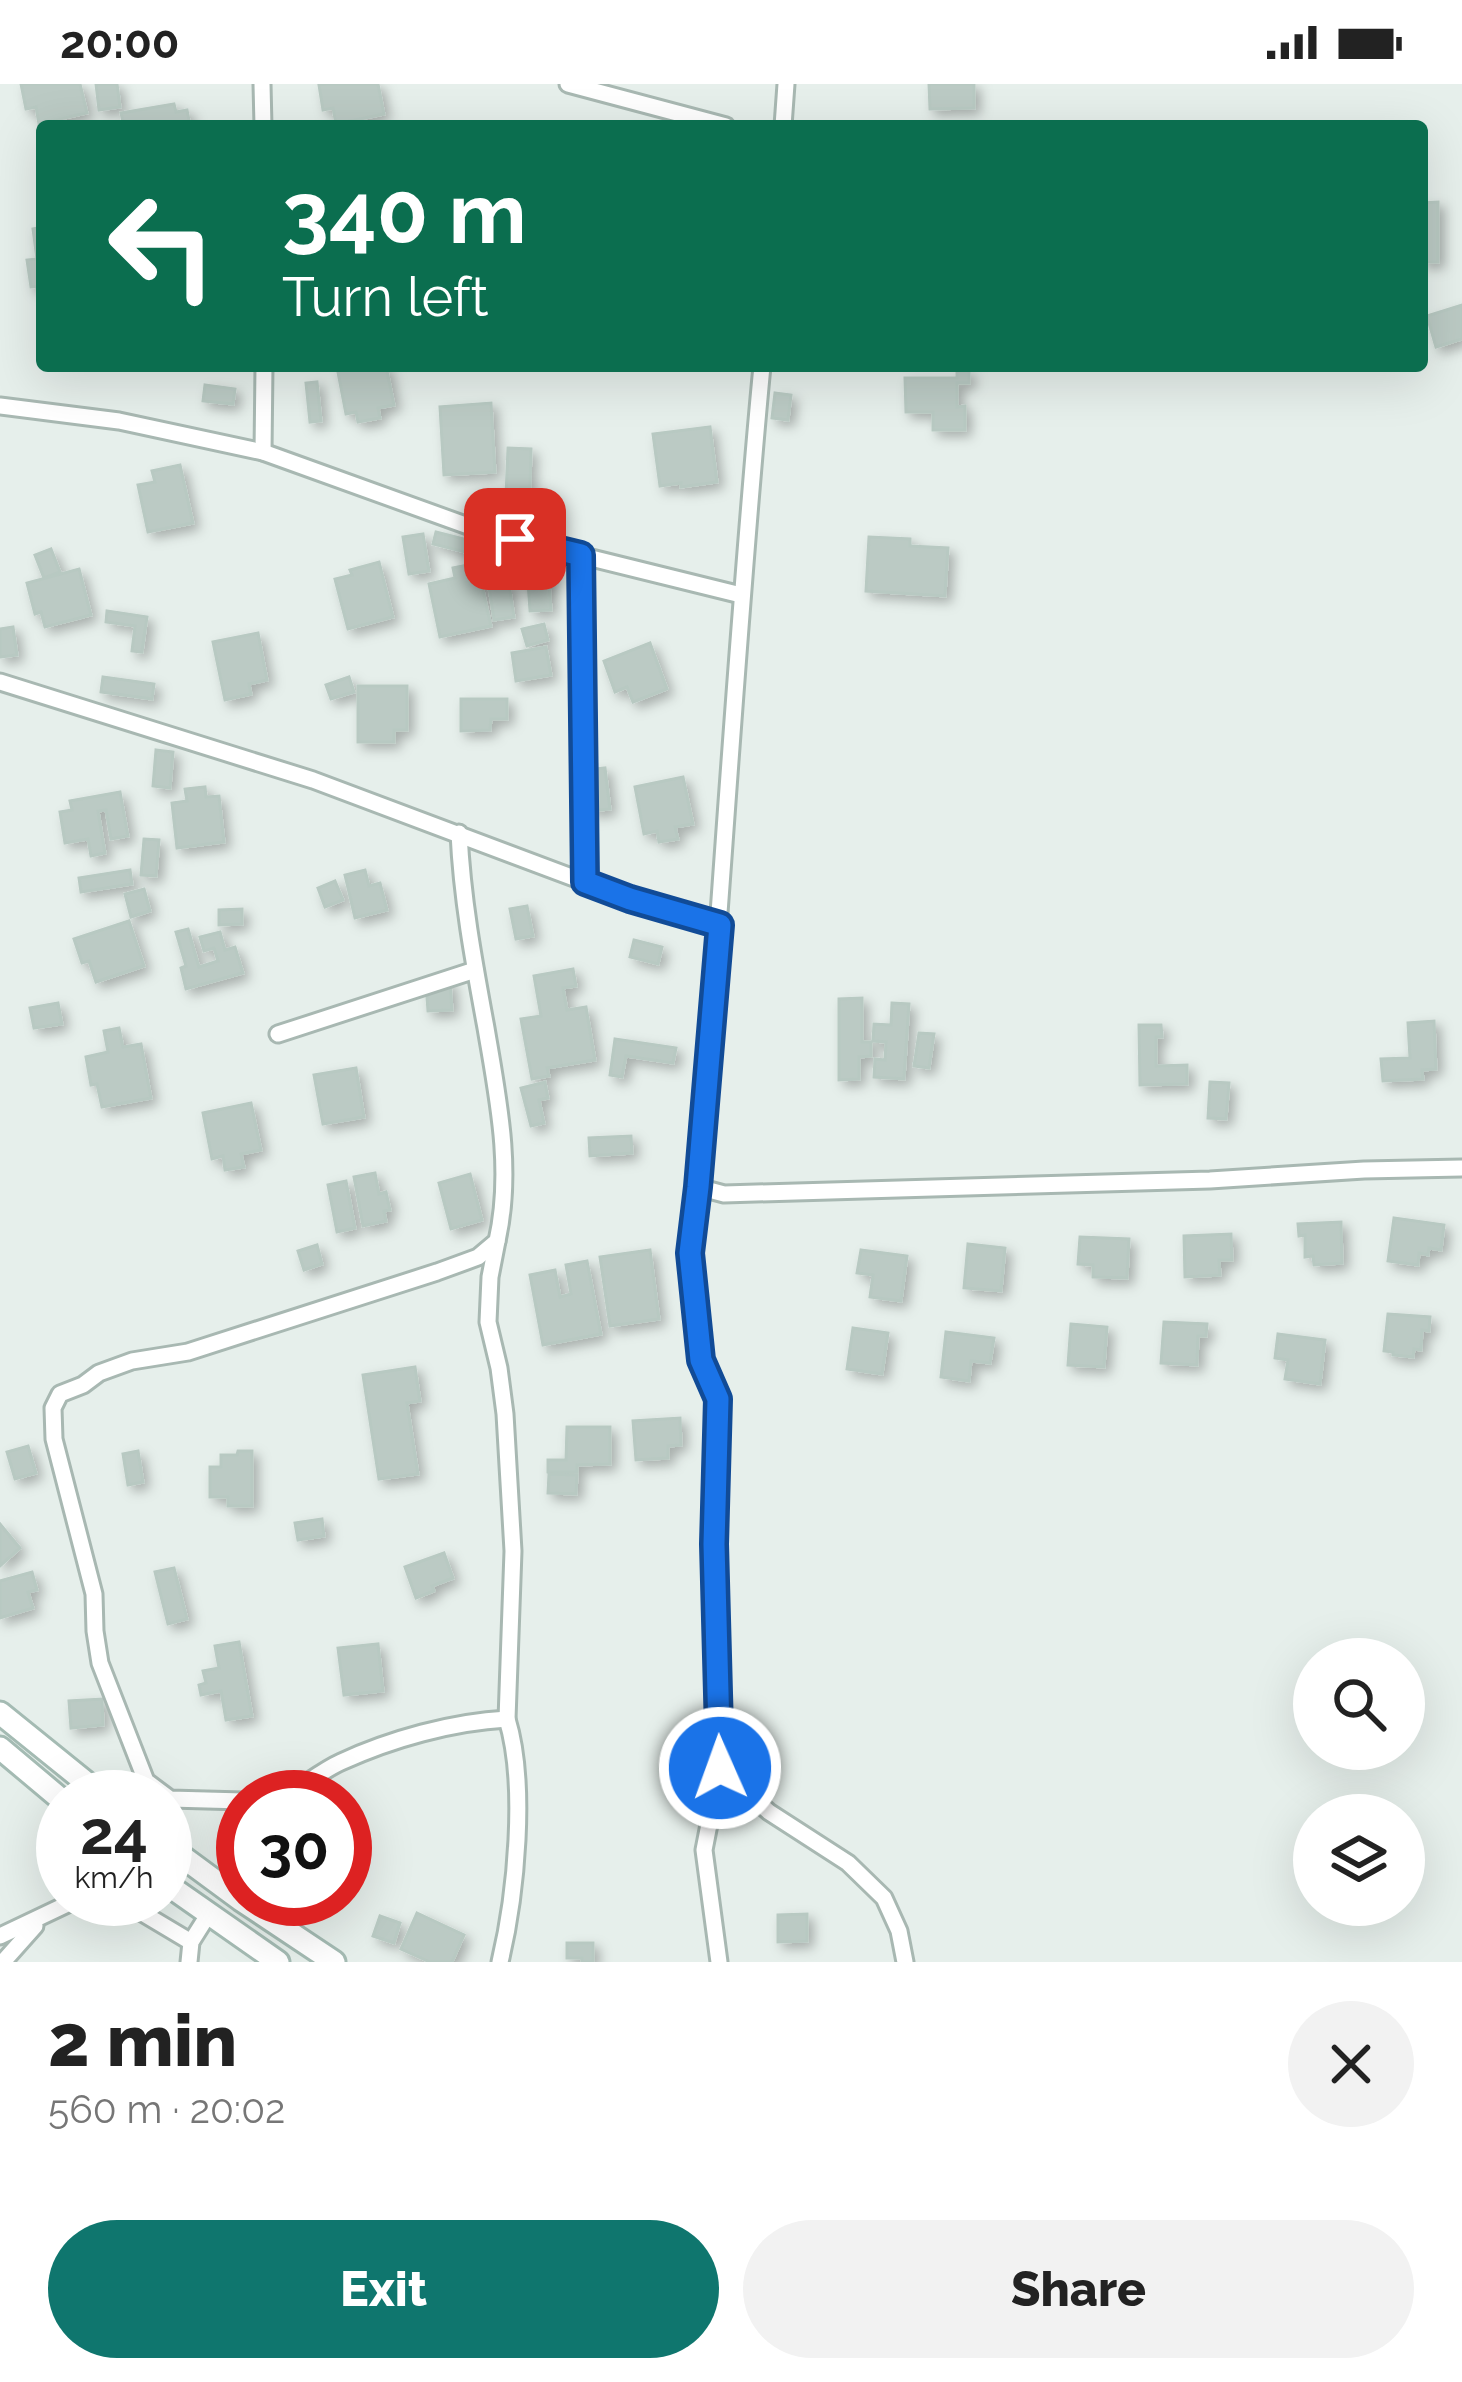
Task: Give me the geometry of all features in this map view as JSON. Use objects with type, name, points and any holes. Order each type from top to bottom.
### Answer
[{"type":"main road","points":[[0,1713],[71,1770]]},
{"type":"main road","points":[[0,1748],[36,1778]]},
{"type":"main road","points":[[192,1864],[334,1962]]},
{"type":"main road","points":[[192,1904],[278,1962]]},
{"type":"street","points":[[262,84],[263,120]]},
{"type":"street","points":[[568,84],[703,120]]},
{"type":"street","points":[[783,120],[786,84]]},
{"type":"street","points":[[263,452],[264,372]]},
{"type":"street","points":[[719,1962],[704,1850],[720,1768],[714,1544],[718,1399],[701,1360],[690,1253],[761,372]]},
{"type":"street","points":[[0,406],[119,421],[263,452],[482,531],[741,595]]},
{"type":"street","points":[[581,555],[585,882]]},
{"type":"street","points":[[0,682],[314,780],[630,899],[720,925]]},
{"type":"street","points":[[459,833],[461,879],[497,1096],[506,1188],[490,1277],[488,1322],[505,1414],[512,1551],[507,1719],[518,1770],[512,1882],[500,1962]]},
{"type":"street","points":[[278,1034],[476,970]]},
{"type":"street","points":[[698,1187],[724,1194],[964,1189],[1462,1168]]},
{"type":"street","points":[[216,1801],[170,1798],[146,1781],[100,1663],[94,1594],[54,1439],[52,1408],[60,1394],[99,1372],[188,1352],[360,1298],[478,1257],[497,1241]]},
{"type":"street","points":[[329,1770],[345,1760],[435,1731],[507,1719]]},
{"type":"street","points":[[720,1768],[769,1812],[848,1863],[884,1898],[899,1931],[905,1962]]},
{"type":"street","points":[[189,1962],[191,1942],[208,1916]]},
{"type":"street","points":[[0,1936],[36,1921]]},
{"type":"street","points":[[3,1962],[36,1924]]},
{"type":"street","points":[[164,1926],[191,1942]]},
{"type":"building","points":[[21,84],[80,84],[87,113],[38,120],[36,107],[26,109]]},
{"type":"building","points":[[96,84],[117,84],[120,107],[99,110]]},
{"type":"building","points":[[378,84],[384,114],[335,120],[333,108],[323,110],[319,85]]},
{"type":"building","points":[[929,84],[974,84],[974,108],[930,109]]},
{"type":"building","points":[[174,104],[176,112],[187,110],[189,120],[123,120],[121,113]]},
{"type":"building","points":[[1438,202],[1438,262],[1428,262],[1428,203]]},
{"type":"building","points":[[36,259],[36,287],[31,287],[27,260]]},
{"type":"building","points":[[1462,305],[1462,339],[1436,347],[1428,316]]},
{"type":"building","points":[[338,372],[387,372],[394,405],[378,408],[380,418],[358,422],[356,412],[346,414]]},
{"type":"building","points":[[957,372],[969,372],[969,383],[957,383],[957,407],[965,406],[965,430],[933,430],[933,412],[906,412],[905,378],[957,378]]},
{"type":"building","points":[[317,382],[321,421],[310,422],[306,383]]},
{"type":"building","points":[[205,385],[235,389],[233,404],[203,401]]},
{"type":"building","points":[[775,393],[791,395],[788,420],[772,418]]},
{"type":"building","points":[[491,403],[495,472],[444,475],[440,407]]},
{"type":"building","points":[[710,427],[717,482],[660,486],[653,434]]},
{"type":"building","points":[[508,448],[531,449],[530,487],[521,487],[521,496],[506,495]]},
{"type":"building","points":[[180,465],[193,523],[148,532],[138,485],[155,482],[152,471]]},
{"type":"building","points":[[436,532],[468,540],[465,552],[433,544]]},
{"type":"building","points":[[423,534],[429,571],[409,574],[403,537]]},
{"type":"building","points":[[869,537],[910,539],[910,546],[948,548],[945,596],[866,591]]},
{"type":"building","points":[[51,549],[60,572],[44,578],[35,555]]},
{"type":"building","points":[[379,562],[393,617],[348,629],[335,579]]},
{"type":"building","points":[[477,563],[491,626],[440,637],[429,584],[455,578],[453,568]]},
{"type":"building","points":[[548,567],[551,610],[530,611],[527,568]]},
{"type":"building","points":[[79,569],[91,615],[45,627],[41,612],[35,614],[27,583]]},
{"type":"building","points":[[509,584],[514,617],[494,620],[489,587]]},
{"type":"building","points":[[107,611],[147,617],[142,652],[132,651],[135,626],[106,622]]},
{"type":"building","points":[[544,624],[548,640],[527,646],[522,629]]},
{"type":"building","points":[[13,627],[17,655],[0,657],[0,629]]},
{"type":"building","points":[[258,633],[267,680],[249,684],[251,694],[225,700],[213,642]]},
{"type":"building","points":[[650,643],[667,689],[633,702],[627,687],[615,692],[604,661]]},
{"type":"building","points":[[546,647],[551,675],[516,681],[512,653]]},
{"type":"building","points":[[103,677],[154,684],[152,699],[101,692]]},
{"type":"building","points":[[349,677],[354,692],[331,699],[326,685]]},
{"type":"building","points":[[358,686],[407,686],[407,730],[394,730],[394,742],[358,742]]},
{"type":"building","points":[[461,699],[507,699],[507,719],[491,719],[490,730],[461,731]]},
{"type":"building","points":[[156,750],[173,752],[170,788],[153,786]]},
{"type":"building","points":[[605,768],[610,809],[591,811],[586,770]]},
{"type":"building","points":[[683,777],[693,824],[675,827],[678,839],[659,842],[657,831],[644,834],[635,787]]},
{"type":"building","points":[[205,787],[206,797],[219,796],[224,842],[177,848],[172,803],[187,801],[185,789]]},
{"type":"building","points":[[120,792],[128,836],[111,839],[106,810],[98,811],[105,853],[91,856],[88,839],[65,843],[60,812],[72,810],[70,801]]},
{"type":"building","points":[[144,839],[159,840],[156,876],[141,875]]},
{"type":"building","points":[[130,870],[132,884],[81,892],[79,878]]},
{"type":"building","points":[[365,870],[369,886],[380,883],[387,910],[355,918],[345,875]]},
{"type":"building","points":[[335,881],[343,900],[325,907],[318,888]]},
{"type":"building","points":[[144,889],[150,911],[131,917],[125,894]]},
{"type":"building","points":[[527,906],[533,936],[516,939],[510,909]]},
{"type":"building","points":[[242,909],[242,924],[219,925],[219,910]]},
{"type":"building","points":[[129,921],[144,966],[96,982],[89,961],[82,963],[74,939]]},
{"type":"building","points":[[188,929],[199,967],[218,961],[214,948],[204,951],[200,937],[220,932],[225,950],[235,947],[243,973],[186,989],[181,968],[186,966],[176,932]]},
{"type":"building","points":[[634,940],[662,947],[658,964],[630,957]]},
{"type":"building","points":[[573,969],[576,986],[563,988],[567,1010],[586,1007],[595,1060],[547,1068],[549,1076],[532,1079],[521,1019],[541,1016],[534,976]]},
{"type":"building","points":[[450,981],[452,1010],[428,1011],[426,983]]},
{"type":"building","points":[[862,998],[862,1042],[871,1042],[871,1056],[859,1057],[859,1079],[839,1080],[839,999]]},
{"type":"building","points":[[58,1003],[62,1024],[34,1028],[30,1008]]},
{"type":"building","points":[[892,1003],[909,1004],[904,1079],[874,1077],[875,1059],[885,1060],[886,1042],[873,1041],[874,1024],[891,1025]]},
{"type":"building","points":[[1434,1021],[1436,1069],[1422,1070],[1423,1079],[1383,1081],[1381,1059],[1410,1058],[1408,1023]]},
{"type":"building","points":[[1139,1025],[1161,1025],[1156,1066],[1187,1065],[1187,1084],[1140,1085]]},
{"type":"building","points":[[119,1028],[123,1047],[141,1044],[151,1098],[102,1107],[97,1084],[91,1085],[86,1057],[108,1052],[104,1031]]},
{"type":"building","points":[[919,1033],[934,1034],[929,1068],[914,1066]]},
{"type":"building","points":[[615,1039],[676,1048],[673,1063],[626,1056],[622,1077],[610,1075]]},
{"type":"building","points":[[356,1068],[364,1117],[323,1124],[314,1075]]},
{"type":"building","points":[[545,1082],[548,1098],[539,1100],[544,1123],[531,1126],[521,1088]]},
{"type":"building","points":[[1210,1082],[1229,1083],[1226,1119],[1208,1118]]},
{"type":"building","points":[[251,1103],[261,1150],[241,1154],[244,1167],[225,1170],[223,1156],[212,1159],[203,1113]]},
{"type":"building","points":[[631,1136],[632,1153],[590,1156],[589,1138]]},
{"type":"building","points":[[375,1173],[379,1194],[386,1192],[390,1210],[384,1211],[386,1221],[363,1226],[354,1177]]},
{"type":"building","points":[[470,1174],[482,1220],[451,1229],[439,1183]]},
{"type":"building","points":[[346,1181],[355,1228],[337,1232],[328,1185]]},
{"type":"building","points":[[1394,1218],[1444,1225],[1441,1250],[1429,1248],[1428,1255],[1419,1253],[1418,1265],[1388,1261]]},
{"type":"building","points":[[1341,1222],[1342,1263],[1314,1265],[1313,1256],[1305,1257],[1305,1235],[1299,1236],[1298,1224]]},
{"type":"building","points":[[1231,1234],[1232,1260],[1219,1260],[1220,1275],[1185,1277],[1184,1236]]},
{"type":"building","points":[[1080,1237],[1129,1239],[1127,1278],[1093,1277],[1093,1265],[1078,1264]]},
{"type":"building","points":[[968,1244],[1005,1248],[1001,1291],[964,1288]]},
{"type":"building","points":[[317,1245],[322,1264],[304,1270],[298,1251]]},
{"type":"building","points":[[650,1250],[659,1319],[610,1326],[600,1257]]},
{"type":"building","points":[[861,1250],[907,1256],[901,1301],[870,1297],[873,1275],[857,1273]]},
{"type":"building","points":[[587,1261],[601,1334],[543,1345],[530,1275],[555,1270],[560,1297],[571,1294],[566,1265]]},
{"type":"building","points":[[1388,1314],[1430,1317],[1429,1331],[1422,1330],[1421,1350],[1414,1349],[1413,1357],[1384,1351]]},
{"type":"building","points":[[1164,1322],[1207,1324],[1206,1336],[1198,1336],[1197,1365],[1161,1363]]},
{"type":"building","points":[[1071,1324],[1107,1327],[1104,1367],[1068,1365]]},
{"type":"building","points":[[853,1328],[888,1333],[882,1374],[847,1369]]},
{"type":"building","points":[[946,1332],[994,1338],[990,1363],[971,1361],[969,1381],[941,1377]]},
{"type":"building","points":[[1278,1334],[1325,1340],[1320,1384],[1285,1379],[1288,1360],[1275,1358]]},
{"type":"building","points":[[415,1367],[420,1401],[407,1403],[418,1474],[379,1479],[363,1375]]},
{"type":"building","points":[[680,1418],[681,1445],[668,1446],[668,1458],[636,1460],[633,1421]]},
{"type":"building","points":[[567,1427],[610,1427],[610,1464],[577,1465],[577,1472],[548,1472],[548,1460],[566,1460]]},
{"type":"building","points":[[28,1446],[36,1473],[15,1479],[7,1452]]},
{"type":"building","points":[[138,1451],[143,1482],[128,1485],[123,1454]]},
{"type":"building","points":[[238,1451],[252,1451],[252,1506],[228,1506],[228,1497],[210,1497],[210,1467],[221,1467],[221,1455],[237,1455]]},
{"type":"building","points":[[549,1474],[577,1475],[576,1494],[548,1493]]},
{"type":"building","points":[[322,1519],[324,1536],[298,1540],[295,1523]]},
{"type":"building","points":[[0,1524],[20,1548],[0,1566]]},
{"type":"building","points":[[444,1553],[453,1578],[416,1598],[405,1567]]},
{"type":"building","points":[[174,1568],[187,1619],[168,1624],[155,1572]]},
{"type":"building","points":[[32,1572],[37,1590],[28,1592],[33,1608],[0,1618],[0,1581]]},
{"type":"building","points":[[239,1642],[252,1716],[226,1720],[221,1691],[201,1695],[199,1685],[206,1683],[203,1671],[219,1668],[215,1646]]},
{"type":"building","points":[[378,1644],[383,1691],[344,1695],[338,1648]]},
{"type":"building","points":[[102,1699],[103,1725],[71,1728],[69,1701]]},
{"type":"building","points":[[417,1913],[464,1935],[452,1962],[430,1962],[401,1949]]},
{"type":"building","points":[[807,1914],[807,1941],[778,1942],[778,1915]]},
{"type":"building","points":[[380,1916],[400,1923],[394,1943],[373,1936]]},
{"type":"building","points":[[567,1943],[593,1943],[593,1962],[567,1958]]},
{"type":"route","points":[[515,539],[581,555],[585,882],[720,925],[690,1253],[701,1360],[718,1399],[714,1544],[720,1768]]}]
